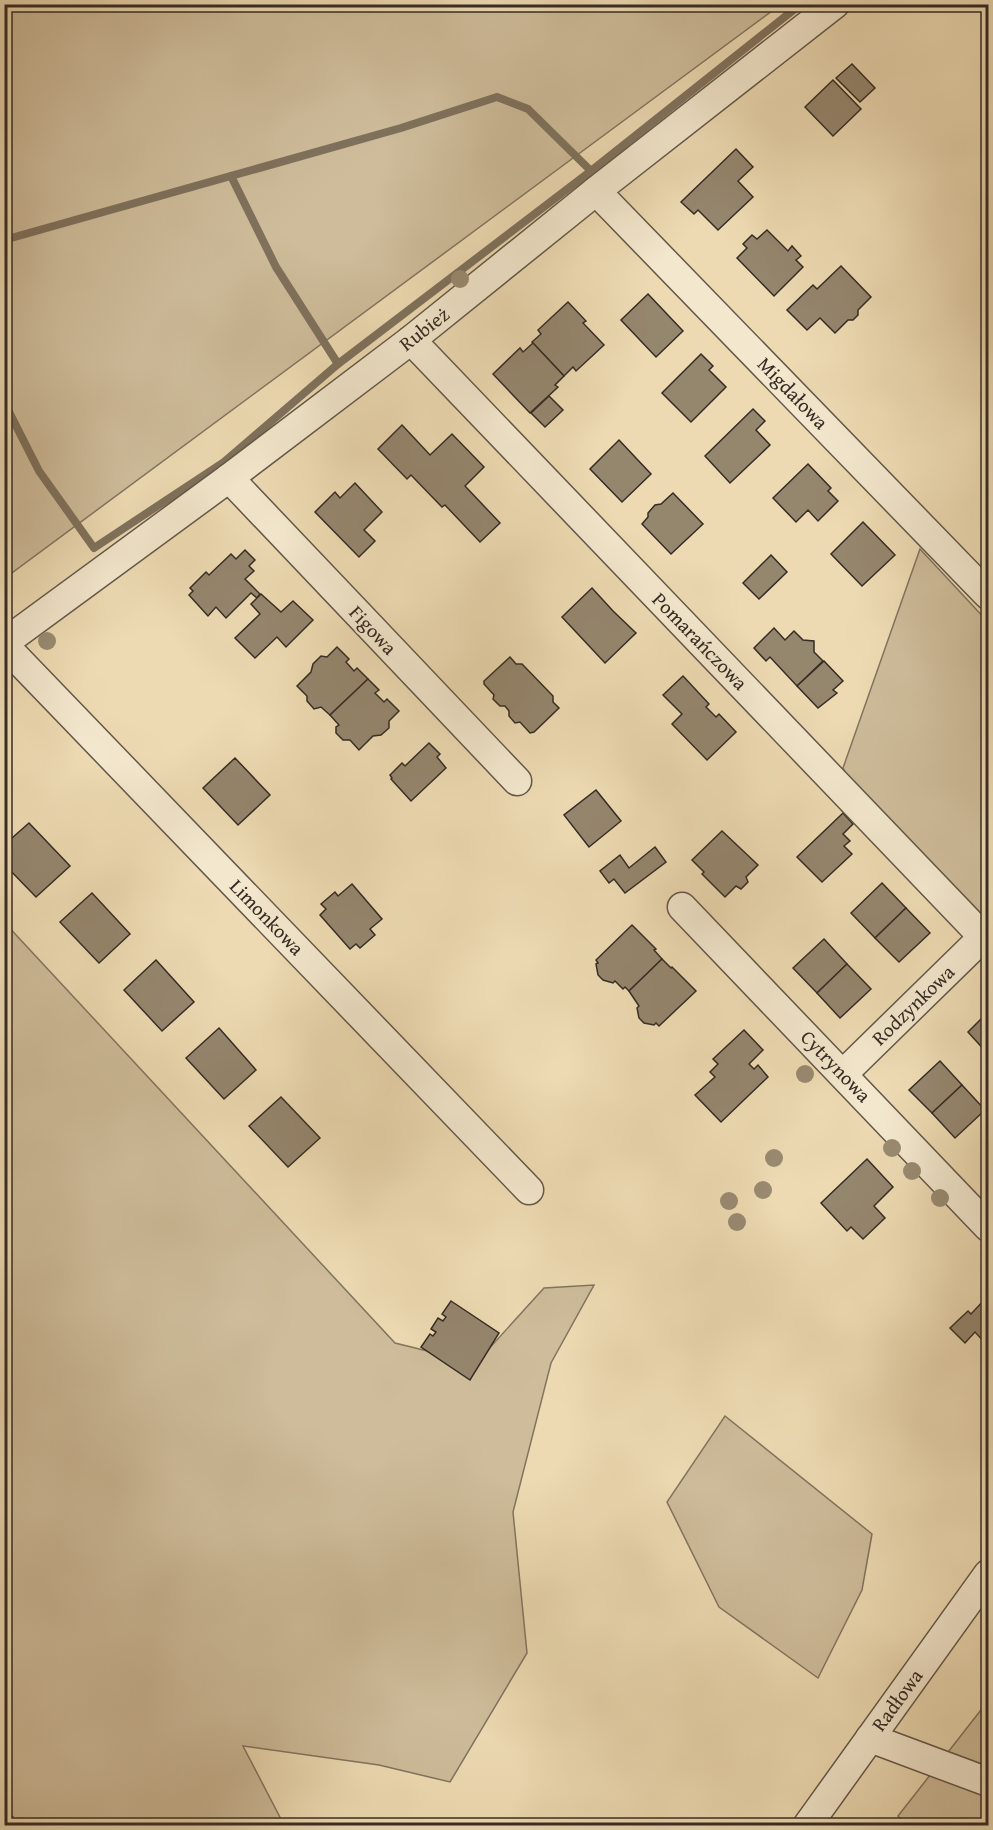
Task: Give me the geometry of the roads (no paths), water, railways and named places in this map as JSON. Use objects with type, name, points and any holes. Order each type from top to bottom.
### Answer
[{"type":"street","name":"Rubież","points":[[4,644],[229,478],[411,339],[835,4]]},
{"type":"street","name":"Migdałowa","points":[[596,191],[988,595]]},
{"type":"street","name":"Pomarańczowa","points":[[411,339],[986,940]]},
{"type":"street","name":"Figowa","points":[[229,478],[517,781]]},
{"type":"street","name":"Limonkowa","points":[[4,644],[529,1190]]},
{"type":"street","name":"Cytrynowa","points":[[682,907],[988,1227]]},
{"type":"street","name":"Rodzynkowa","points":[[843,1074],[986,940]]},
{"type":"street","name":"Radłowa","points":[[807,1826],[988,1574]]},
{"type":"street","points":[[870,1738],[988,1782]]},
{"type":"waterway","points":[[4,402],[39,471],[94,548],[224,462],[338,364],[591,171],[801,4]]},
{"type":"waterway","points":[[4,240],[401,128],[497,97],[528,109],[591,171]]},
{"type":"waterway","points":[[231,176],[276,267],[338,364]]}]
